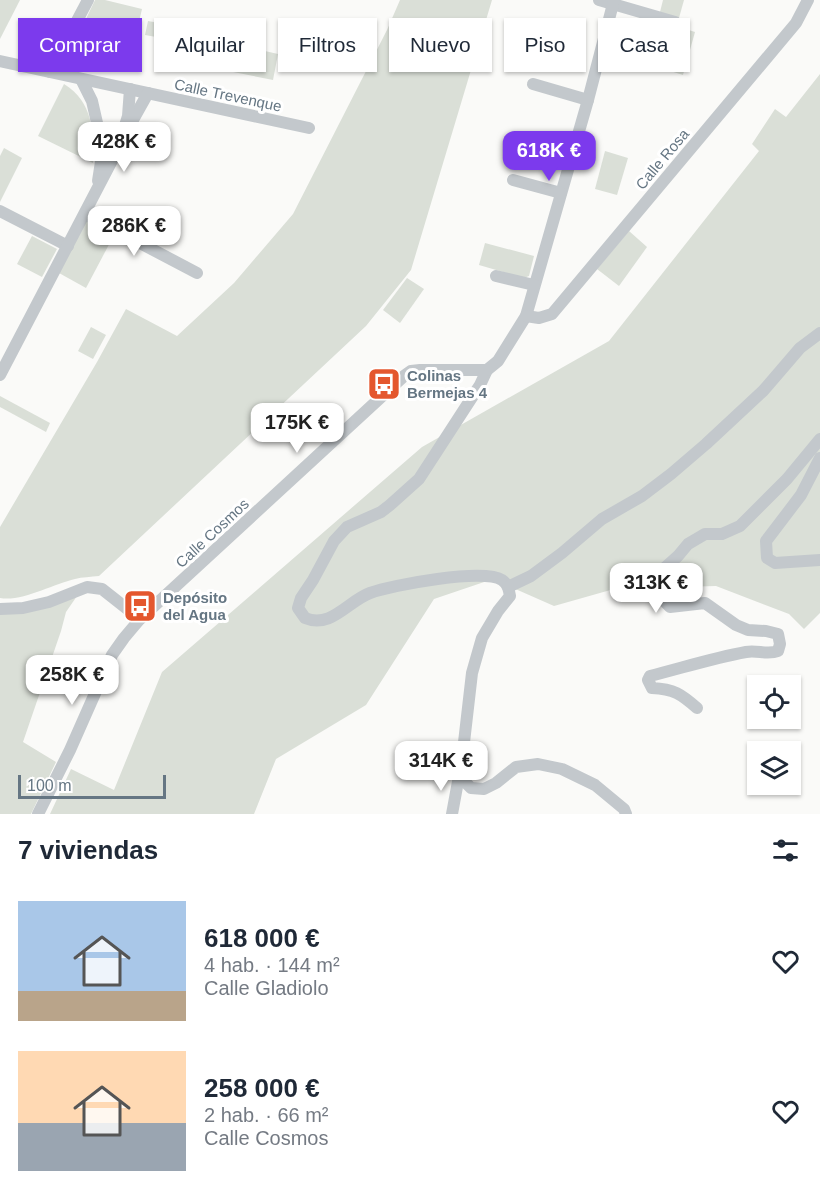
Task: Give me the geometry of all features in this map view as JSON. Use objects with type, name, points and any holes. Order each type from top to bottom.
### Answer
[{"type":"street","points":[[78,18],[88,0]]},
{"type":"street","points":[[598,0],[614,2],[663,18]]},
{"type":"street","name":"Calle Rosa","points":[[526,316],[540,318],[552,314],[796,23],[808,0]]},
{"type":"street","points":[[453,814],[472,673],[482,638],[510,596],[503,580],[491,576],[480,576],[433,580],[393,587],[360,598],[333,617],[316,622],[305,618],[298,608],[300,598],[313,580],[334,541],[347,527],[390,506],[419,478],[480,385],[487,370],[498,361],[526,316],[614,2]]},
{"type":"street","name":"Calle Trevenque","points":[[0,61],[18,65]]},
{"type":"street","name":"Calle Trevenque","points":[[50,72],[309,128]]},
{"type":"street","points":[[81,79],[92,101],[103,149],[97,189]]},
{"type":"street","points":[[533,84],[588,100]]},
{"type":"street","points":[[121,141],[128,116],[130,89]]},
{"type":"street","points":[[2,366],[148,93]]},
{"type":"street","points":[[513,180],[561,193]]},
{"type":"street","points":[[0,211],[68,246]]},
{"type":"street","points":[[85,214],[196,273]]},
{"type":"street","points":[[496,276],[534,285]]},
{"type":"street","points":[[508,587],[531,576],[603,519],[642,496],[671,474],[763,391],[800,348],[820,333]]},
{"type":"street","name":"Calle Cosmos","points":[[38,814],[70,750],[112,654],[140,620],[404,376],[411,371],[420,370],[487,370]]},
{"type":"street","points":[[698,708],[680,694],[661,688],[652,688],[648,680],[650,676],[748,652],[772,654],[778,651],[780,644],[777,634],[748,630],[736,625],[705,603],[670,607],[657,590],[659,573],[688,544],[705,534],[722,534],[740,526],[787,479],[820,439]]},
{"type":"street","points":[[820,458],[801,495],[766,541],[768,558],[775,563],[820,560]]},
{"type":"street","points":[[0,609],[23,608],[49,602],[87,587],[102,588],[140,620]]},
{"type":"street","points":[[459,776],[471,788],[484,789],[496,783],[516,767],[538,764],[562,770],[595,784],[624,809],[626,814]]},
{"type":"shaded area","points":[[0,0],[20,0],[0,39]]},
{"type":"shaded area","points":[[95,0],[105,0],[142,9],[140,18],[86,18]]},
{"type":"shaded area","points":[[400,0],[492,0],[487,18],[392,18]]},
{"type":"shaded area","points":[[663,0],[684,0],[679,18],[660,12]]},
{"type":"shaded area","points":[[148,21],[154,22],[154,37],[145,35]]},
{"type":"shaded area","points":[[389,25],[389,72],[470,72],[411,270],[366,326],[99,576],[66,581],[38,592],[9,599],[0,598],[0,527],[126,309],[177,336],[234,283],[293,214],[366,72],[377,72],[377,50]]},
{"type":"shaded area","points":[[690,30],[695,32],[690,50]]},
{"type":"shaded area","points":[[266,51],[278,54],[273,80],[233,72],[266,72]]},
{"type":"shaded area","points":[[820,74],[820,613],[804,629],[789,614],[716,586],[614,589],[554,606],[493,579],[434,599],[366,705],[276,759],[254,814],[50,814],[71,769],[114,790],[162,672],[422,447],[609,341],[759,151],[752,144],[775,109],[786,117]]},
{"type":"shaded area","points":[[64,84],[81,100],[90,119],[93,163],[38,136]]},
{"type":"shaded area","points":[[4,148],[22,158],[0,202],[0,156]]},
{"type":"shaded area","points":[[605,151],[628,158],[617,195],[595,189]]},
{"type":"shaded area","points":[[86,221],[114,235],[86,288],[59,273]]},
{"type":"shaded area","points":[[629,231],[647,247],[619,286],[597,269]]},
{"type":"shaded area","points":[[32,236],[57,249],[42,277],[17,264]]},
{"type":"shaded area","points":[[485,243],[534,256],[529,276],[524,278],[479,265]]},
{"type":"shaded area","points":[[407,278],[424,289],[400,323],[383,310]]},
{"type":"shaded area","points":[[91,327],[106,335],[93,359],[78,351]]},
{"type":"shaded area","points":[[0,396],[50,423],[46,432],[0,407]]},
{"type":"shaded area","points":[[77,596],[66,612],[23,742],[56,762],[31,814],[0,814],[0,611],[31,611]]},
{"type":"place","name":"Colinas Bermejas 4","points":[[384,384]]},
{"type":"place","name":"Depósito del Agua","points":[[140,606]]}]
